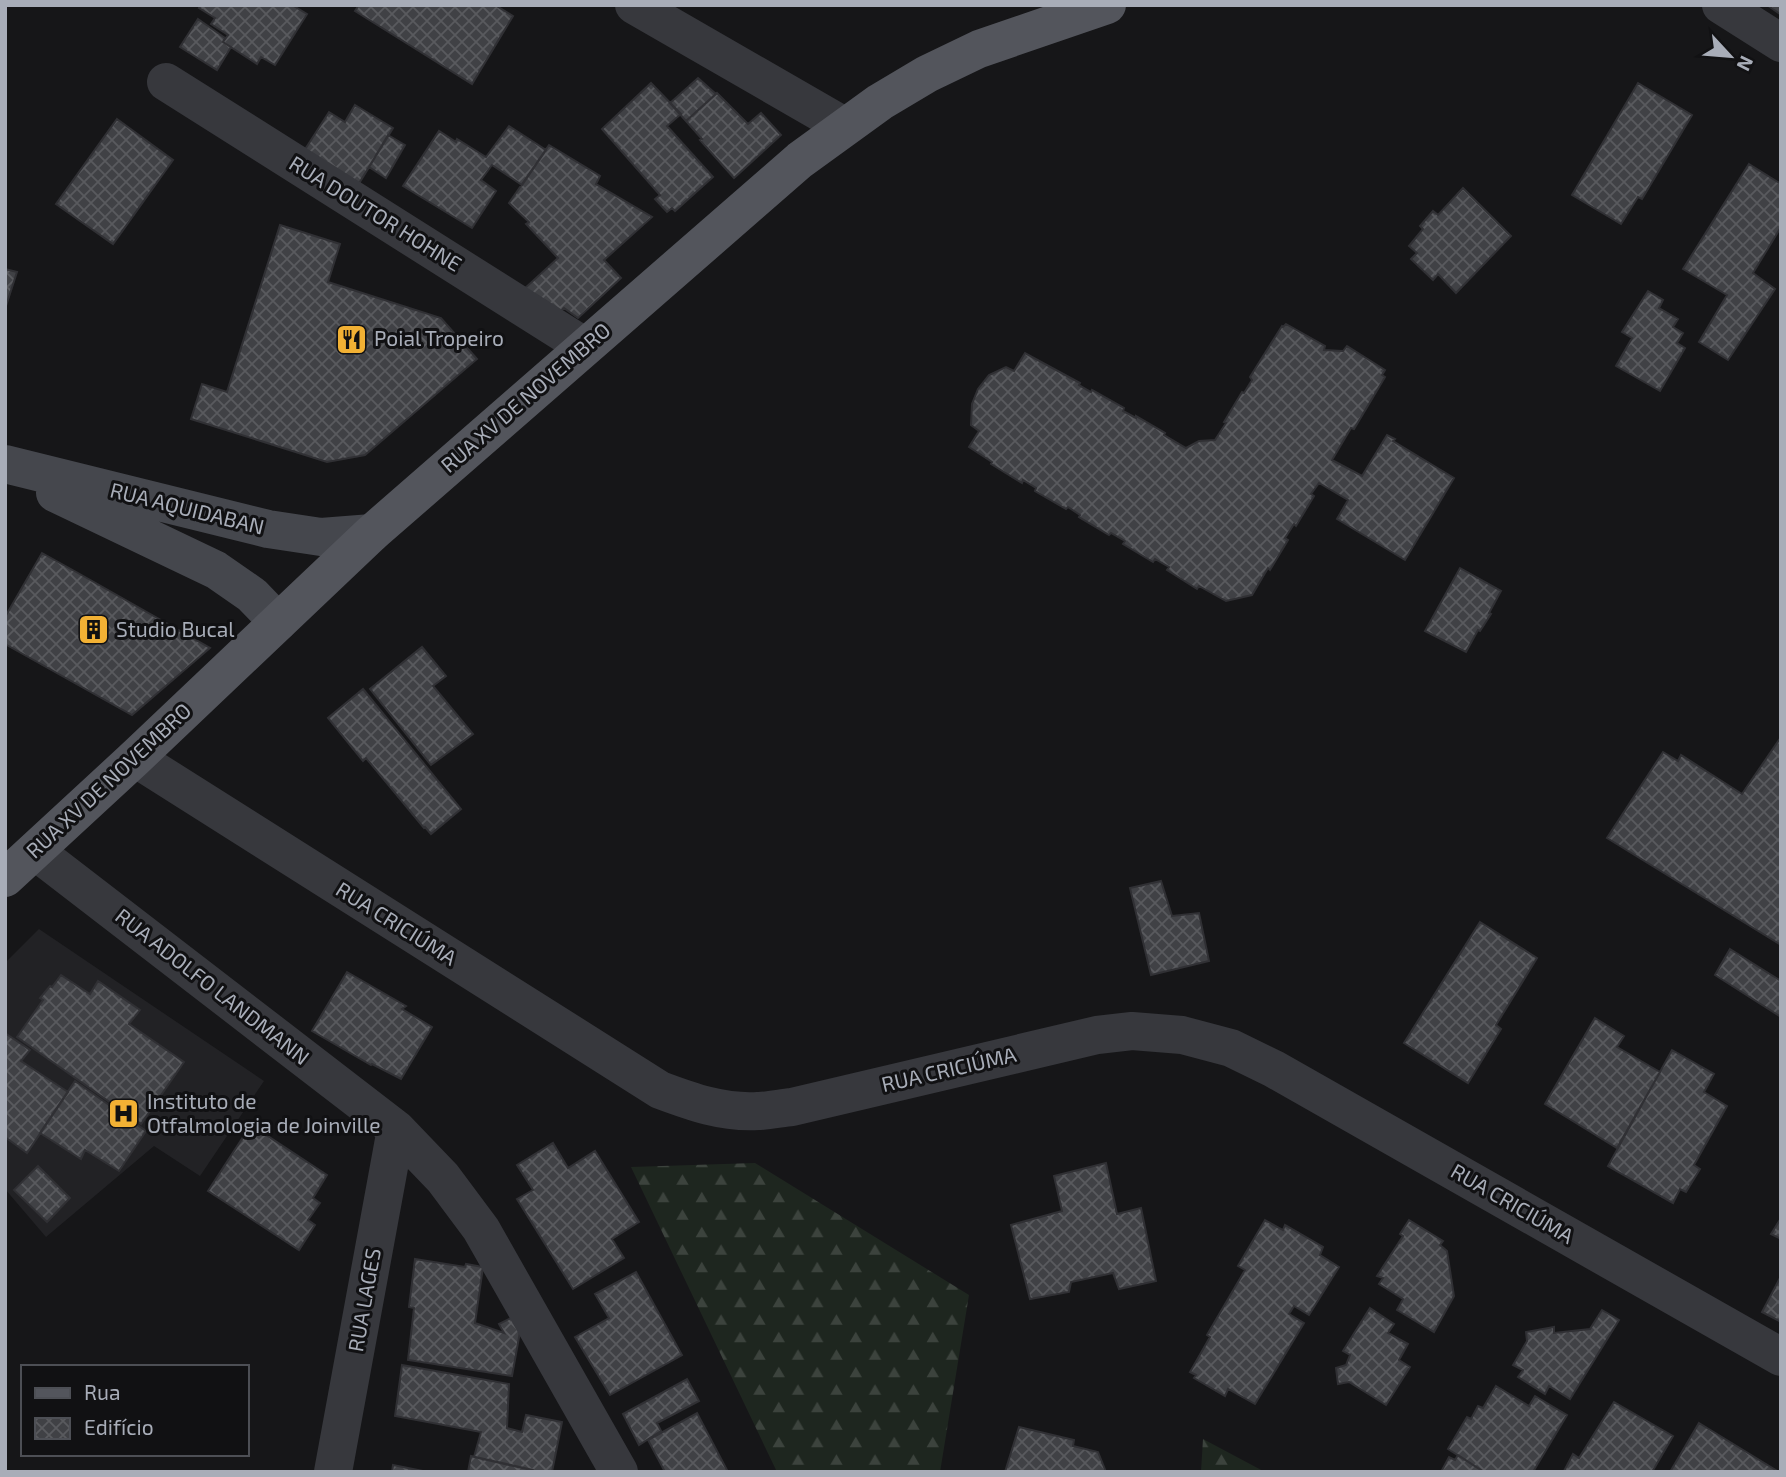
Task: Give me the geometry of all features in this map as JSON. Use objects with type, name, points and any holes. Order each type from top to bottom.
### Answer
[{"type":"main road","name":"RUA XV DE NOVEMBRO","points":[[5,878],[372,533],[800,160],[844,126],[927,74],[979,48],[1107,5]]},
{"type":"street","points":[[634,5],[844,126]]},
{"type":"street","points":[[1721,5],[1781,43]]},
{"type":"street","name":"RUA DOUTOR HOHNE","points":[[166,82],[584,346]]},
{"type":"street","name":"RUA AQUIDABAN","points":[[5,464],[268,529],[321,537],[372,533]]},
{"type":"street","name":"RUA AQUIDABAN","points":[[5,470],[216,570],[252,595],[278,622]]},
{"type":"street","name":"RUA CRICIÚMA","points":[[135,758],[660,1090],[696,1104],[759,1111],[792,1107],[1097,1035],[1132,1031],[1182,1035],[1231,1048],[1274,1069],[1781,1357]]},
{"type":"street","name":"RUA ADOLFO LANDMANN","points":[[35,851],[396,1129],[443,1178],[481,1229],[619,1472]]},
{"type":"street","name":"RUA LAGES","points":[[333,1472],[396,1129]]},
{"type":"shaded area","name":"Instituto de Otfalmologia de Joinville","points":[[39,929],[264,1081],[200,1176],[154,1146],[46,1237],[5,1189],[5,963]]},
{"type":"green space","points":[[755,1163],[969,1295],[940,1472],[777,1472],[631,1167]]},
{"type":"green space","points":[[1203,1439],[1265,1472],[1201,1472]]},
{"type":"building","points":[[201,5],[292,5],[307,14],[275,65],[261,57],[257,64],[223,42],[228,35],[211,24],[215,18],[199,8]]},
{"type":"building","points":[[359,5],[495,5],[513,16],[472,84],[355,11]]},
{"type":"building","points":[[1767,5],[1781,5],[1781,13],[1780,14]]},
{"type":"building","points":[[198,19],[225,38],[223,42],[231,47],[217,70],[180,47]]},
{"type":"building","points":[[698,78],[716,94],[686,121],[670,103]]},
{"type":"building","points":[[651,83],[681,114],[667,126],[713,177],[675,211],[672,208],[667,212],[655,199],[660,195],[602,129]]},
{"type":"building","points":[[1638,83],[1692,115],[1642,199],[1638,197],[1621,224],[1572,195]]},
{"type":"building","points":[[717,93],[748,124],[761,113],[781,135],[734,178],[686,121]]},
{"type":"building","points":[[355,105],[393,128],[358,185],[304,151],[329,112],[345,122]]},
{"type":"building","points":[[117,119],[173,160],[113,244],[56,204]]},
{"type":"building","points":[[509,126],[546,150],[522,185],[492,165],[481,180],[496,191],[472,228],[403,186],[439,131],[486,157]]},
{"type":"building","points":[[388,135],[405,145],[386,178],[369,167]]},
{"type":"building","points":[[549,145],[600,176],[596,184],[652,217],[604,260],[621,278],[578,318],[564,308],[560,311],[524,289],[558,258],[526,224],[529,222],[509,203]]},
{"type":"building","points":[[1749,164],[1781,184],[1781,227],[1753,273],[1775,289],[1728,360],[1699,342],[1727,295],[1683,269]]},
{"type":"building","points":[[1463,188],[1511,236],[1456,293],[1438,274],[1433,280],[1411,259],[1417,253],[1409,246],[1423,229],[1420,226],[1433,211],[1438,215]]},
{"type":"building","name":"Poial Tropeiro","points":[[280,225],[340,244],[328,282],[441,318],[477,359],[365,455],[327,462],[191,419],[202,384],[227,392]]},
{"type":"building","points":[[5,269],[17,272],[5,309]]},
{"type":"building","points":[[1648,291],[1663,300],[1659,308],[1678,319],[1673,327],[1683,333],[1677,343],[1685,348],[1660,391],[1616,366],[1632,338],[1622,332]]},
{"type":"building","points":[[1286,324],[1325,346],[1324,350],[1343,351],[1347,346],[1385,370],[1382,375],[1385,377],[1332,460],[1362,476],[1387,435],[1454,478],[1405,560],[1337,519],[1348,500],[1319,483],[1296,526],[1294,524],[1285,538],[1288,540],[1252,595],[1226,601],[1199,586],[1197,589],[1167,570],[1169,567],[1155,559],[1153,562],[1123,544],[1125,541],[1111,533],[1109,535],[1068,507],[1066,509],[1035,491],[1036,488],[1023,480],[1022,483],[969,447],[979,431],[971,425],[972,404],[978,389],[989,375],[1006,367],[1014,371],[1025,353],[1124,408],[1123,411],[1165,433],[1164,435],[1186,448],[1199,441],[1215,440],[1242,392],[1244,393],[1252,380],[1250,377],[1282,326]]},
{"type":"building","name":"Studio Bucal","points":[[42,553],[210,648],[132,715],[5,644],[5,617]]},
{"type":"building","points":[[1460,568],[1501,591],[1489,613],[1491,614],[1466,652],[1425,631]]},
{"type":"building","points":[[422,647],[446,676],[433,686],[473,734],[431,765],[370,689]]},
{"type":"building","points":[[363,689],[461,809],[431,834],[366,758],[363,761],[328,718]]},
{"type":"building","points":[[1781,737],[1781,945],[1607,838],[1663,752],[1678,761],[1681,755],[1742,794]]},
{"type":"building","points":[[1161,881],[1172,916],[1199,913],[1209,961],[1151,975],[1130,888]]},
{"type":"building","points":[[1480,922],[1537,958],[1496,1025],[1501,1029],[1468,1083],[1404,1043]]},
{"type":"building","points":[[1730,949],[1781,981],[1781,1017],[1715,975]]},
{"type":"building","points":[[347,972],[406,1006],[402,1009],[432,1027],[401,1079],[312,1031]]},
{"type":"building","points":[[61,975],[90,994],[98,981],[140,1010],[129,1024],[184,1062],[141,1124],[17,1037],[43,1000],[40,998]]},
{"type":"building","points":[[1595,1018],[1624,1036],[1617,1047],[1660,1072],[1617,1148],[1545,1104]]},
{"type":"building","points":[[5,1033],[30,1050],[21,1061],[68,1092],[27,1153],[5,1137]]},
{"type":"building","points":[[1672,1050],[1714,1074],[1704,1092],[1727,1106],[1694,1165],[1700,1169],[1686,1192],[1680,1189],[1673,1203],[1608,1166]]},
{"type":"building","points":[[75,1081],[146,1131],[119,1171],[85,1150],[81,1159],[40,1133]]},
{"type":"building","points":[[251,1125],[327,1175],[313,1198],[320,1203],[308,1220],[315,1225],[299,1250],[208,1191]]},
{"type":"building","points":[[553,1143],[568,1168],[595,1151],[639,1222],[612,1239],[624,1258],[573,1289],[517,1199],[533,1190],[517,1165]]},
{"type":"building","points":[[1106,1163],[1117,1214],[1141,1208],[1156,1281],[1119,1289],[1113,1273],[1071,1282],[1069,1292],[1030,1299],[1011,1225],[1062,1211],[1054,1176]]},
{"type":"building","points":[[38,1166],[70,1198],[47,1222],[14,1190]]},
{"type":"building","points":[[1781,1218],[1781,1239],[1771,1234]]},
{"type":"building","points":[[1265,1220],[1283,1230],[1285,1225],[1323,1247],[1320,1255],[1339,1267],[1309,1315],[1294,1306],[1289,1314],[1304,1323],[1255,1404],[1228,1389],[1225,1396],[1194,1378],[1196,1375],[1190,1372],[1210,1337],[1207,1335],[1245,1270],[1238,1266]]},
{"type":"building","points":[[1409,1220],[1443,1241],[1440,1245],[1447,1251],[1454,1296],[1434,1332],[1397,1310],[1403,1299],[1379,1284],[1383,1278],[1377,1276],[1403,1236],[1400,1234]]},
{"type":"building","points":[[415,1259],[465,1267],[466,1264],[483,1267],[475,1323],[504,1333],[499,1324],[513,1317],[520,1332],[512,1376],[408,1360],[414,1308],[409,1307]]},
{"type":"building","points":[[636,1272],[682,1355],[610,1395],[575,1337],[609,1318],[595,1294]]},
{"type":"building","points":[[1781,1276],[1781,1322],[1762,1312]]},
{"type":"building","points":[[1370,1308],[1394,1324],[1388,1333],[1408,1344],[1399,1360],[1410,1367],[1386,1405],[1349,1382],[1338,1384],[1336,1368],[1346,1365],[1350,1355],[1343,1351]]},
{"type":"building","points":[[1602,1310],[1619,1320],[1570,1399],[1549,1386],[1545,1394],[1518,1377],[1523,1370],[1513,1365],[1527,1341],[1526,1332],[1554,1327],[1554,1333],[1590,1329]]},
{"type":"building","points":[[402,1365],[509,1384],[507,1428],[522,1432],[526,1415],[562,1422],[552,1472],[540,1472],[474,1457],[481,1432],[395,1416]]},
{"type":"building","points":[[687,1379],[699,1401],[657,1423],[661,1431],[639,1445],[623,1414]]},
{"type":"building","points":[[1496,1386],[1529,1406],[1535,1396],[1567,1415],[1533,1472],[1484,1472],[1448,1449],[1467,1417],[1471,1419],[1478,1406],[1483,1408]]},
{"type":"building","points":[[1614,1402],[1673,1436],[1652,1472],[1564,1471],[1573,1454],[1579,1458]]},
{"type":"building","points":[[697,1413],[728,1472],[665,1472],[648,1440]]},
{"type":"building","points":[[1699,1423],[1779,1472],[1670,1472]]},
{"type":"building","points":[[1019,1427],[1074,1440],[1073,1446],[1098,1452],[1106,1472],[1005,1472]]},
{"type":"building","points":[[1458,1455],[1484,1472],[1441,1472],[1449,1457],[1455,1460]]},
{"type":"building","points":[[471,1456],[533,1470],[533,1472],[468,1472]]},
{"type":"building","points":[[393,1465],[428,1472],[392,1472]]},
{"type":"place","name":"Poial Tropeiro","points":[[351,339]]},
{"type":"place","name":"Studio Bucal","points":[[93,630]]},
{"type":"place","name":"Instituto de Otfalmologia de Joinville","points":[[124,1114]]}]
